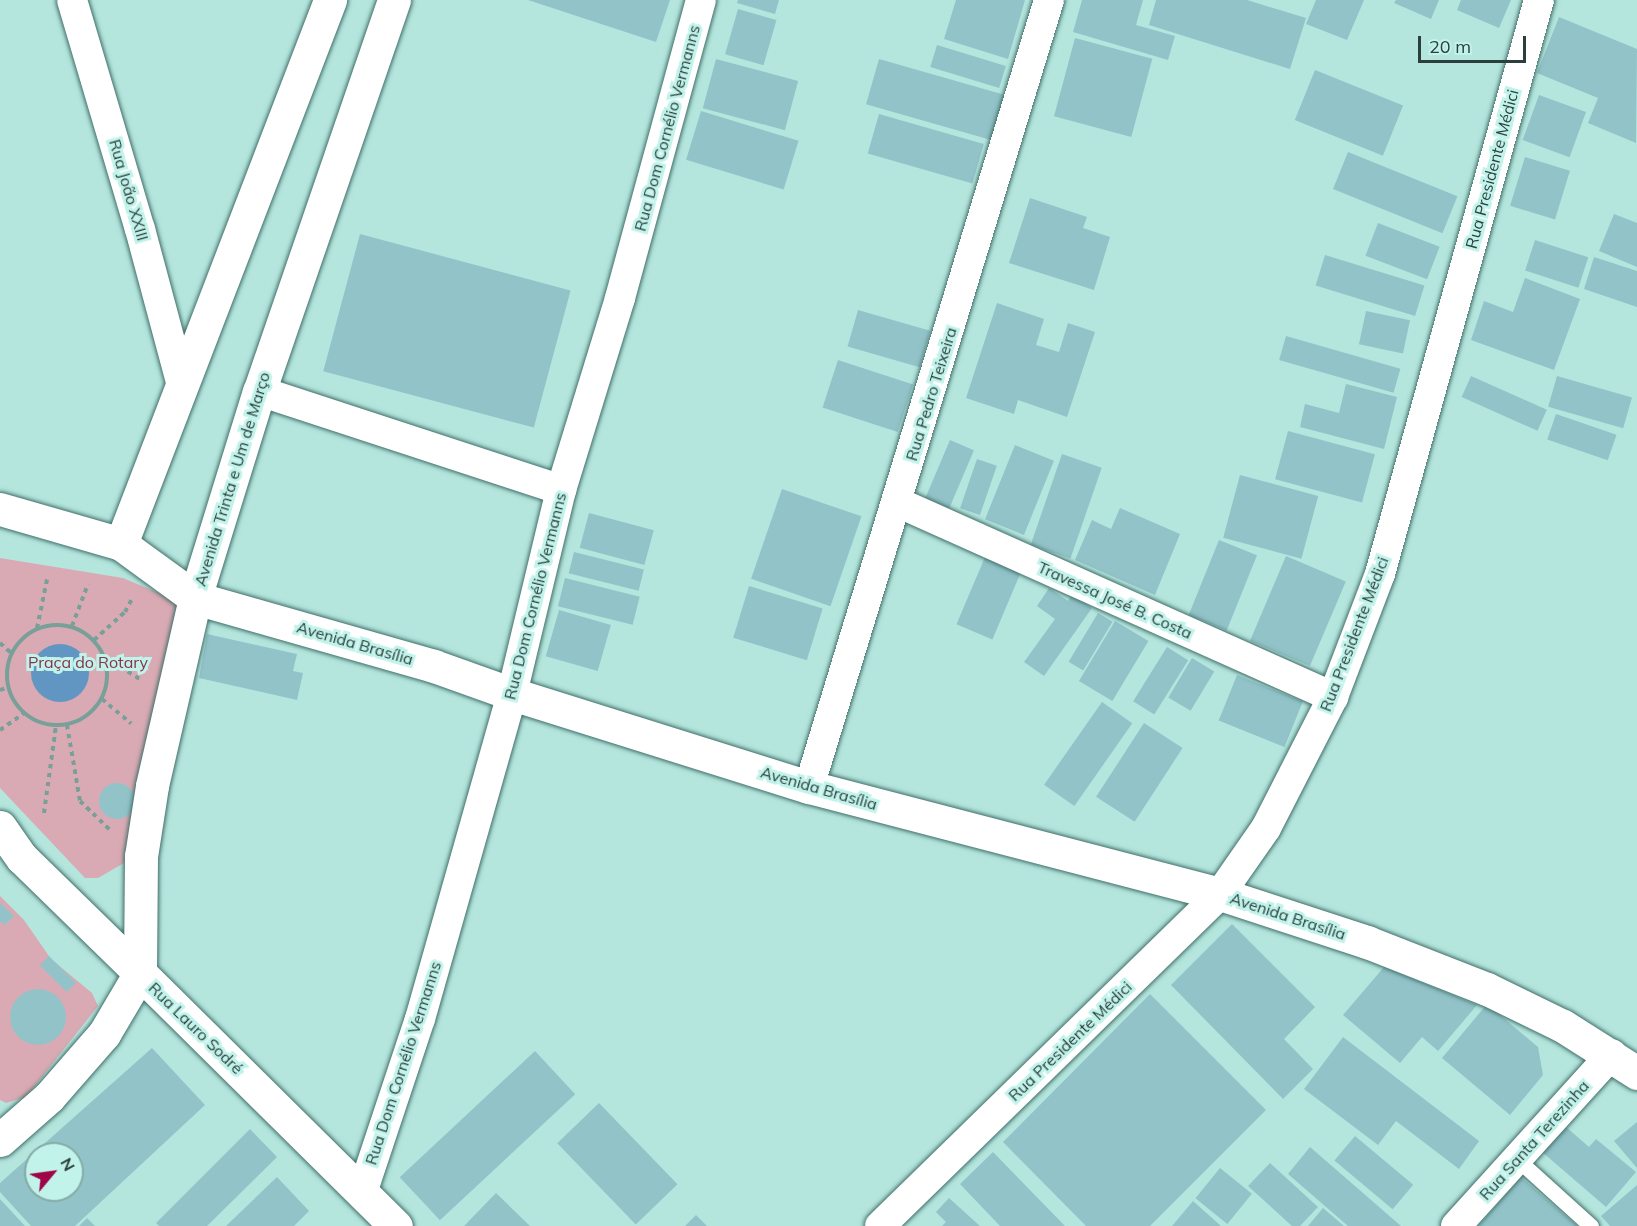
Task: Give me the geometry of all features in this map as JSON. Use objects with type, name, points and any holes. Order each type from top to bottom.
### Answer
[{"type":"street","name":"Rua João XXIII","points":[[72,0],[140,229],[181,382]]},
{"type":"street","points":[[121,543],[181,382],[330,0]]},
{"type":"street","name":"Avenida Trinta e Um de Março","points":[[140,973],[141,856],[152,786],[195,598],[259,392],[394,0]]},
{"type":"street","name":"Rua Dom Cornélio Vermanns","points":[[363,1190],[420,1018],[512,694],[561,490],[624,286],[701,0]]},
{"type":"street","name":"Rua Pedro Teixeira","points":[[809,787],[1049,0]]},
{"type":"street","name":"Rua Presidente Médici","points":[[880,1226],[1220,894],[1266,828],[1333,697],[1380,574],[1539,0]]},
{"type":"street","points":[[259,392],[561,490]]},
{"type":"street","name":"Travessa José B. Costa","points":[[897,502],[1333,697]]},
{"type":"street","name":"Avenida Brasília","points":[[0,509],[121,543],[195,598],[434,666],[512,694],[809,787],[1220,894],[1367,942],[1487,989],[1624,1063]]},
{"type":"street","name":"Rua Lauro Sodré","points":[[0,827],[22,858],[363,1190],[396,1226]]},
{"type":"street","points":[[0,1140],[15,1111],[104,1034],[140,973]]},
{"type":"street","name":"Rua Santa Terezinha","points":[[1456,1226],[1516,1159],[1624,1063]]},
{"type":"lane","points":[[1516,1159],[1591,1226]]},
{"type":"path","points":[[48,575],[36,628],[11,653],[9,687],[24,712],[56,725],[67,725],[93,711],[102,699],[108,679],[105,657]]},
{"type":"path","points":[[72,626],[88,584]]},
{"type":"path","points":[[93,640],[125,612],[136,591]]},
{"type":"path","points":[[36,628],[72,626],[93,640],[105,657],[147,685]]},
{"type":"path","points":[[0,643],[11,653]]},
{"type":"path","points":[[0,690],[9,687]]},
{"type":"path","points":[[102,699],[138,729]]},
{"type":"path","points":[[0,730],[24,712]]},
{"type":"path","points":[[44,813],[56,725]]},
{"type":"path","points":[[67,725],[80,801],[113,833]]},
{"type":"green space","name":"Praça do Rotary","points":[[0,558],[123,578],[173,599],[182,611],[133,845],[124,863],[98,878],[85,878],[0,788]]},
{"type":"green space","points":[[0,896],[24,920],[51,959],[92,993],[98,1006],[26,1097],[6,1103],[0,1100]]},
{"type":"water","points":[[60,644],[71,646],[84,657],[89,673],[87,684],[76,697],[60,702],[49,700],[36,689],[31,673],[33,662],[44,649]]},
{"type":"building","points":[[528,0],[670,0],[656,42]]},
{"type":"building","points":[[738,0],[779,0],[775,14],[737,3]]},
{"type":"building","points":[[956,0],[1025,0],[1008,59],[944,39]]},
{"type":"building","points":[[1082,0],[1143,0],[1136,25],[1175,36],[1168,60],[1073,32]]},
{"type":"building","points":[[1156,0],[1247,0],[1306,18],[1290,69],[1149,25]]},
{"type":"building","points":[[1316,0],[1364,0],[1347,40],[1306,24]]},
{"type":"building","points":[[1396,0],[1439,0],[1431,19],[1394,3]]},
{"type":"building","points":[[1461,0],[1511,0],[1499,28],[1457,10]]},
{"type":"building","points":[[738,9],[776,20],[763,65],[725,54]]},
{"type":"building","points":[[1559,17],[1637,49],[1636,143],[1588,123],[1598,98],[1537,73]]},
{"type":"building","points":[[1075,38],[1152,59],[1131,137],[1054,116]]},
{"type":"building","points":[[937,45],[1006,66],[999,88],[930,67]]},
{"type":"building","points":[[716,59],[798,81],[785,130],[703,108]]},
{"type":"building","points":[[879,59],[1005,95],[992,140],[866,104]]},
{"type":"building","points":[[1315,70],[1403,106],[1383,156],[1295,120]]},
{"type":"building","points":[[1539,95],[1586,112],[1570,157],[1523,140]]},
{"type":"building","points":[[701,111],[799,141],[784,190],[686,160]]},
{"type":"building","points":[[879,114],[984,144],[972,183],[868,153]]},
{"type":"building","points":[[1348,152],[1457,196],[1442,233],[1333,189]]},
{"type":"building","points":[[1525,157],[1570,171],[1555,220],[1510,206]]},
{"type":"building","points":[[1030,198],[1087,217],[1083,228],[1110,237],[1094,290],[1009,263]]},
{"type":"building","points":[[1614,214],[1637,223],[1637,267],[1599,251]]},
{"type":"building","points":[[1378,223],[1440,247],[1427,279],[1365,256]]},
{"type":"building","points":[[360,234],[571,290],[534,428],[323,371]]},
{"type":"building","points":[[1535,240],[1588,257],[1578,288],[1525,270]]},
{"type":"building","points":[[1325,255],[1424,285],[1415,316],[1316,286]]},
{"type":"building","points":[[1594,257],[1637,271],[1637,307],[1584,289]]},
{"type":"building","points":[[1525,278],[1580,299],[1554,370],[1471,340],[1484,301],[1513,312]]},
{"type":"building","points":[[997,303],[1044,319],[1036,345],[1059,352],[1068,323],[1095,332],[1067,417],[1018,400],[1014,414],[966,398]]},
{"type":"building","points":[[858,310],[930,331],[920,367],[848,347]]},
{"type":"building","points":[[1366,311],[1410,320],[1403,354],[1359,344]]},
{"type":"building","points":[[1286,336],[1400,369],[1393,393],[1279,360]]},
{"type":"building","points":[[838,360],[913,384],[898,432],[823,408]]},
{"type":"building","points":[[1471,376],[1547,410],[1537,431],[1462,397]]},
{"type":"building","points":[[1557,376],[1632,397],[1623,428],[1548,407]]},
{"type":"building","points":[[1346,384],[1397,397],[1384,449],[1300,427],[1305,404],[1339,413]]},
{"type":"building","points":[[1556,414],[1617,435],[1608,460],[1547,440]]},
{"type":"building","points":[[1288,431],[1375,454],[1362,503],[1275,479]]},
{"type":"building","points":[[950,440],[974,450],[949,508],[925,498]]},
{"type":"building","points":[[1015,445],[1054,461],[1024,535],[985,519]]},
{"type":"building","points":[[1062,454],[1102,468],[1070,558],[1031,545]]},
{"type":"building","points":[[977,459],[997,466],[980,515],[960,508]]},
{"type":"building","points":[[1240,475],[1318,496],[1301,559],[1223,538]]},
{"type":"building","points":[[782,489],[861,516],[830,606],[751,579]]},
{"type":"building","points":[[1120,508],[1180,534],[1155,595],[1075,560],[1092,520],[1111,529]]},
{"type":"building","points":[[589,513],[654,530],[644,565],[580,548]]},
{"type":"building","points":[[1219,540],[1257,555],[1227,630],[1189,615]]},
{"type":"building","points":[[574,552],[644,569],[639,591],[569,573]]},
{"type":"building","points":[[1286,556],[1346,581],[1310,666],[1250,641]]},
{"type":"building","points":[[985,557],[1021,572],[992,639],[956,624]]},
{"type":"building","points":[[565,578],[640,597],[633,625],[558,606]]},
{"type":"building","points":[[749,586],[823,609],[807,660],[733,638]]},
{"type":"building","points":[[1049,588],[1068,601],[1072,594],[1092,608],[1044,676],[1024,662],[1055,619],[1037,606]]},
{"type":"building","points":[[559,610],[611,625],[598,671],[546,656]]},
{"type":"building","points":[[1098,613],[1113,622],[1083,671],[1069,662]]},
{"type":"building","points":[[1115,621],[1148,641],[1112,701],[1079,681]]},
{"type":"building","points":[[207,634],[297,654],[293,671],[303,673],[297,700],[199,678]]},
{"type":"building","points":[[1167,647],[1188,660],[1154,715],[1133,701]]},
{"type":"building","points":[[1192,658],[1214,671],[1191,711],[1168,697]]},
{"type":"building","points":[[1237,675],[1303,702],[1284,747],[1219,720]]},
{"type":"building","points":[[1102,702],[1132,723],[1074,806],[1044,785]]},
{"type":"building","points":[[1144,723],[1183,748],[1135,822],[1096,797]]},
{"type":"building","points":[[117,783],[130,788],[135,801],[130,814],[117,819],[104,814],[99,801],[104,788]]},
{"type":"building","points":[[0,903],[14,916],[5,925],[0,921]]},
{"type":"building","points":[[1232,924],[1315,1007],[1284,1039],[1313,1069],[1283,1099],[1171,985]]},
{"type":"building","points":[[49,956],[76,983],[67,992],[40,965]]},
{"type":"building","points":[[1384,967],[1477,1005],[1438,1051],[1422,1037],[1400,1063],[1343,1015]]},
{"type":"building","points":[[33,989],[43,989],[58,997],[64,1006],[66,1017],[64,1028],[58,1037],[43,1045],[33,1045],[22,1040],[15,1033],[10,1022],[10,1012],[15,1001],[22,994]]},
{"type":"building","points":[[1150,994],[1266,1110],[1150,1226],[1086,1226],[1003,1142]]},
{"type":"building","points":[[1487,1004],[1538,1047],[1543,1075],[1510,1115],[1442,1058]]},
{"type":"building","points":[[1343,1037],[1479,1141],[1459,1169],[1396,1121],[1378,1145],[1304,1089]]},
{"type":"building","points":[[152,1048],[205,1105],[75,1226],[31,1226],[0,1192],[0,1183],[24,1162],[24,1202],[84,1202],[84,1142],[46,1142]]},
{"type":"building","points":[[535,1051],[575,1094],[440,1220],[400,1177]]},
{"type":"building","points":[[599,1103],[677,1184],[636,1225],[557,1143]]},
{"type":"building","points":[[1557,1119],[1589,1147],[1596,1139],[1636,1172],[1606,1207],[1534,1145]]},
{"type":"building","points":[[1637,1122],[1637,1168],[1614,1141]]},
{"type":"building","points":[[250,1129],[277,1157],[207,1226],[159,1226],[156,1223]]},
{"type":"building","points":[[1355,1136],[1413,1185],[1393,1209],[1334,1161]]},
{"type":"building","points":[[1310,1147],[1401,1226],[1348,1226],[1288,1174]]},
{"type":"building","points":[[993,1152],[1065,1226],[1000,1226],[960,1184]]},
{"type":"building","points":[[1270,1163],[1318,1207],[1300,1226],[1292,1226],[1248,1186]]},
{"type":"building","points":[[1220,1168],[1252,1194],[1227,1224],[1195,1198]]},
{"type":"building","points":[[277,1177],[309,1211],[294,1226],[226,1226]]},
{"type":"building","points":[[1521,1177],[1577,1226],[1478,1226]]},
{"type":"building","points":[[1637,1185],[1637,1226],[1610,1226],[1601,1216]]},
{"type":"building","points":[[496,1193],[530,1226],[464,1226]]},
{"type":"building","points":[[949,1198],[980,1226],[942,1226],[946,1222],[936,1212]]},
{"type":"building","points":[[0,1199],[25,1226],[0,1226]]},
{"type":"building","points":[[1193,1201],[1221,1226],[1172,1226]]},
{"type":"building","points":[[1323,1208],[1344,1226],[1308,1226]]},
{"type":"building","points":[[696,1215],[707,1226],[685,1226]]},
{"type":"building","points":[[87,1218],[95,1226],[79,1226]]}]
